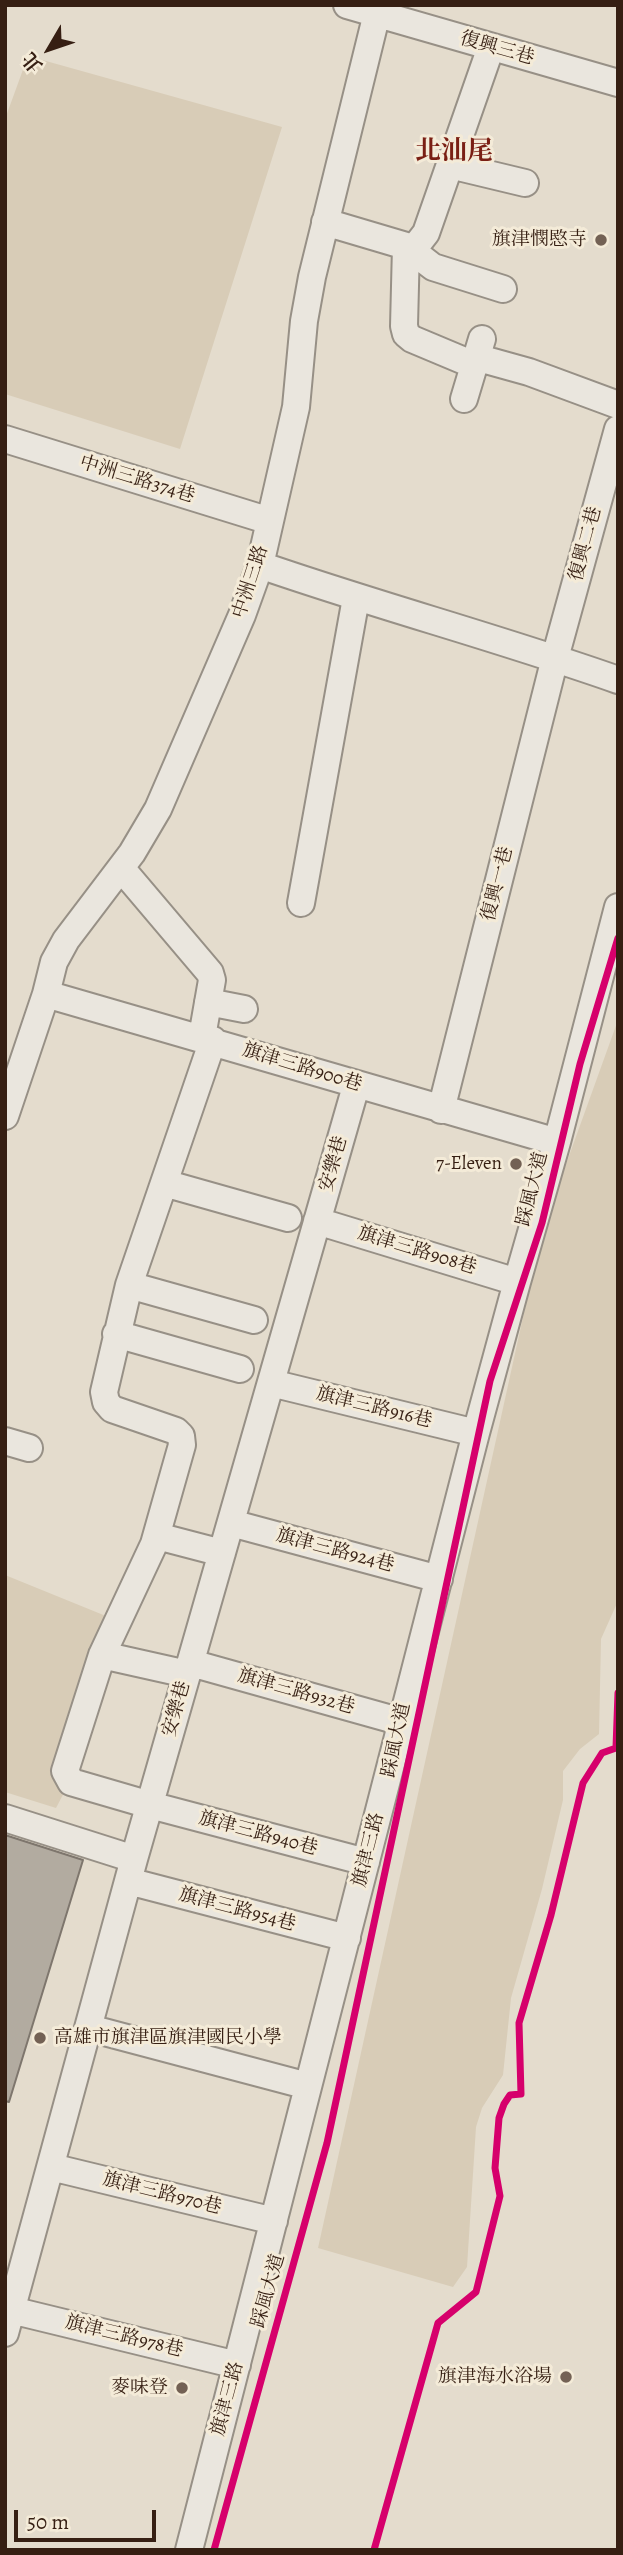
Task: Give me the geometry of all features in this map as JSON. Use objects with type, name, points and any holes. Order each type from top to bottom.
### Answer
[{"type":"street","name":"復興三巷","points":[[347,5],[378,10],[491,47],[618,83]]},
{"type":"street","name":"中洲三路","points":[[5,1116],[54,962],[66,940],[121,868],[158,810],[242,615],[260,565],[296,407],[304,321],[312,277],[378,10]]},
{"type":"street","points":[[491,47],[426,233],[409,249],[404,326],[406,334],[412,339],[477,354],[618,404]]},
{"type":"street","points":[[450,165],[525,183]]},
{"type":"street","points":[[325,222],[409,249],[433,267],[503,289]]},
{"type":"street","points":[[464,399],[477,354]]},
{"type":"street","name":"復興二巷","points":[[555,658],[618,429]]},
{"type":"street","name":"中洲三路374巷","points":[[5,439],[270,521]]},
{"type":"street","points":[[260,565],[618,680]]},
{"type":"street","points":[[301,903],[356,598]]},
{"type":"street","name":"復興一巷","points":[[441,1110],[555,658]]},
{"type":"street","points":[[102,1655],[157,1536],[182,1445],[181,1436],[176,1431],[112,1409],[106,1402],[104,1392],[128,1285],[164,1183],[207,1039],[208,1002],[212,980],[207,967],[188,949],[121,868]]},
{"type":"street","name":"旗津三路","points":[[189,2550],[476,1433],[557,1142],[618,907]]},
{"type":"street","name":"旗津三路900巷","points":[[46,994],[207,1039],[356,1086],[557,1142]]},
{"type":"street","points":[[208,1002],[244,1009]]},
{"type":"street","name":"安樂巷","points":[[8,2322],[131,1870],[356,1086]]},
{"type":"street","points":[[164,1183],[288,1218]]},
{"type":"street","name":"旗津三路908巷","points":[[317,1221],[517,1282]]},
{"type":"street","points":[[128,1285],[254,1320]]},
{"type":"street","points":[[116,1334],[240,1369]]},
{"type":"street","name":"旗津三路916巷","points":[[271,1383],[476,1433]]},
{"type":"street","name":"旗津三路924巷","points":[[231,1523],[439,1579]]},
{"type":"street","points":[[157,1536],[222,1553]]},
{"type":"street","name":"旗津三路932巷","points":[[102,1655],[189,1668],[402,1722]]},
{"type":"street","name":"旗津三路940巷","points":[[102,1655],[65,1771],[71,1782],[366,1862]]},
{"type":"street","name":"旗津三路954巷","points":[[5,1818],[131,1870],[347,1938]]},
{"type":"street","points":[[89,2028],[308,2086]]},
{"type":"street","name":"旗津三路970巷","points":[[51,2167],[274,2221]]},
{"type":"street","name":"旗津三路978巷","points":[[8,2322],[237,2365]]},
{"type":"shaded area","points":[[28,56],[282,127],[180,449],[5,394],[5,119]]},
{"type":"shaded area","points":[[618,1020],[618,1601],[601,1639],[599,1734],[580,1749],[563,1771],[563,1800],[542,1889],[511,1998],[503,2075],[482,2108],[476,2127],[467,2267],[453,2287],[318,2248],[542,1231]]},
{"type":"shaded area","points":[[5,1575],[128,1625],[80,1762],[56,1808],[5,1792]]},
{"type":"building","points":[[5,1835],[83,1860],[9,2102],[5,2101]]},
{"type":"cycle path","name":"踩風大道","points":[[214,2550],[327,2143],[490,1381],[542,1223],[580,1064],[618,938]]},
{"type":"cycle path","points":[[374,2550],[438,2323],[476,2292],[500,2196],[495,2168],[499,2118],[510,2095],[521,2094],[519,2023],[551,1915],[583,1783],[602,1753],[616,1748],[618,1693]]},
{"type":"place","name":"旗津憫愍寺","points":[[601,240]]},
{"type":"place","name":"7-Eleven","points":[[516,1164]]},
{"type":"place","name":"高雄市旗津區旗津國民小學","points":[[40,2038]]},
{"type":"place","name":"旗津海水浴場","points":[[566,2377]]},
{"type":"place","name":"麥味登","points":[[182,2388]]},
{"type":"district","name":"北汕尾","points":[[454,153]]}]
